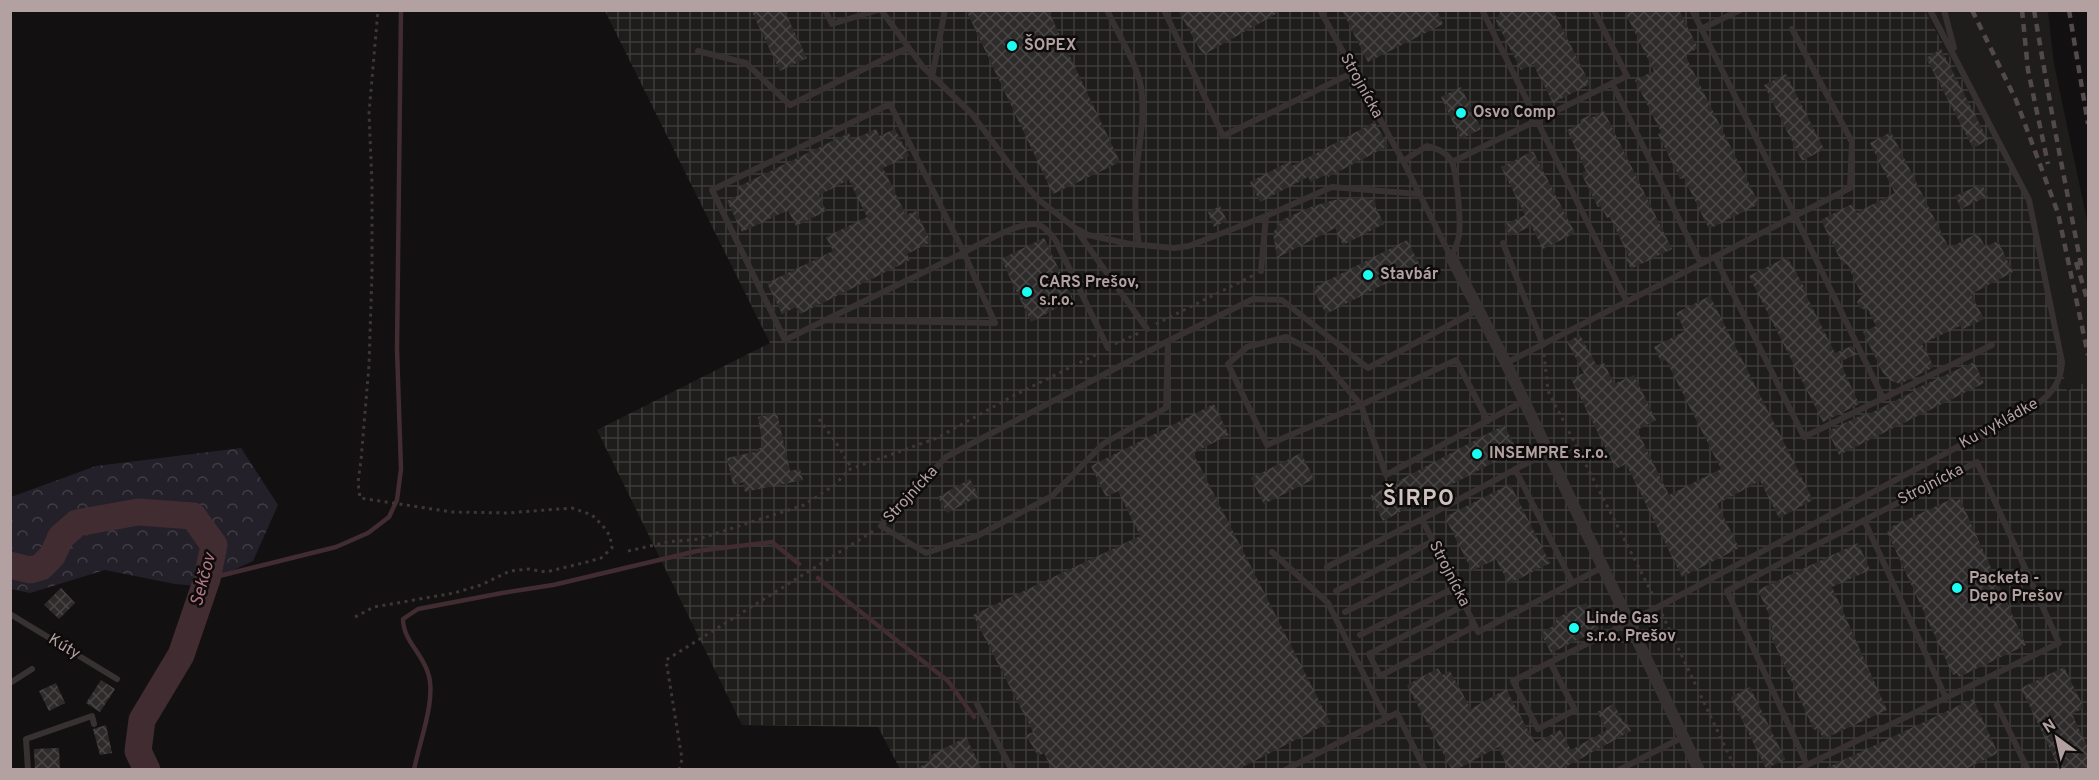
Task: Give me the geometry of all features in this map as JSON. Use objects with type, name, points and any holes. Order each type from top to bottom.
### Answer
[{"type":"street","name":"Strojnícka","points":[[1451,256],[1549,452],[1699,770]]},
{"type":"lane","points":[[825,10],[832,24],[879,10],[907,48],[933,77],[972,114],[1021,180],[1039,200],[1075,228],[1088,235],[1139,245],[1189,246],[1332,187],[1419,194]]},
{"type":"lane","points":[[933,77],[945,10]]},
{"type":"lane","points":[[1107,10],[1141,84],[1142,121],[1137,168],[1136,215],[1139,245]]},
{"type":"lane","points":[[1164,10],[1223,136],[1354,72]]},
{"type":"lane","name":"Strojnícka","points":[[1320,10],[1403,161],[1451,256]]},
{"type":"lane","points":[[1482,10],[1627,302]]},
{"type":"lane","points":[[1452,162],[1627,76],[1594,10]]},
{"type":"lane","points":[[1692,10],[1883,398]]},
{"type":"lane","points":[[1701,29],[1740,10]]},
{"type":"lane","name":"Ku vykládke","points":[[1550,662],[1575,710],[1538,729],[1513,681],[2034,406],[2046,398],[2054,388],[2061,375],[2062,362],[2029,200],[1930,10]]},
{"type":"lane","name":"Ku vykládke","points":[[1944,10],[1957,59]]},
{"type":"lane","points":[[1506,363],[1850,188],[1852,142],[1792,29]]},
{"type":"lane","points":[[698,51],[746,63],[790,105],[907,48]]},
{"type":"lane","points":[[1612,83],[1701,264]]},
{"type":"lane","points":[[826,320],[995,323],[964,253],[890,104],[712,190],[784,340],[826,320],[964,253],[1021,225],[1037,224],[1048,231],[1056,241],[1108,348]]},
{"type":"lane","points":[[1403,161],[1428,146],[1443,151],[1452,162],[1460,232],[1458,243],[1451,256]]},
{"type":"lane","points":[[1261,271],[1266,216]]},
{"type":"lane","points":[[1075,228],[1147,329]]},
{"type":"lane","points":[[1503,243],[1543,345]]},
{"type":"lane","points":[[1715,257],[1804,436],[1992,345]]},
{"type":"lane","name":"Strojnícka","points":[[1168,341],[1166,408],[1103,444],[1052,496],[977,536],[926,553],[881,526],[946,457],[1168,341],[1253,299],[1282,300],[1368,368],[1479,309]]},
{"type":"lane","points":[[1488,421],[1456,360],[1361,405],[1267,445],[1228,364],[1247,347],[1287,337],[1317,353],[1361,405],[1386,475],[1488,421],[1524,401]]},
{"type":"lane","points":[[1327,567],[1549,452]]},
{"type":"lane","name":"Strojnícka","points":[[1799,770],[2059,643],[1977,462],[1727,591],[1807,765]]},
{"type":"lane","points":[[1515,469],[1572,582]]},
{"type":"lane","name":"Strojnícka","points":[[1422,519],[1478,632],[1603,566]]},
{"type":"lane","points":[[1864,520],[1946,698]]},
{"type":"lane","points":[[1336,591],[1433,541]]},
{"type":"lane","points":[[1272,552],[1328,603],[1386,719]]},
{"type":"lane","points":[[1344,612],[1443,562]]},
{"type":"lane","points":[[1360,635],[1456,587]]},
{"type":"lane","points":[[1465,605],[1369,654],[1380,676],[1475,626]]},
{"type":"lane","name":"Kúty","points":[[10,614],[117,679]]},
{"type":"lane","points":[[10,683],[32,669]]},
{"type":"lane","points":[[977,704],[1012,770]]},
{"type":"lane","points":[[1997,705],[2028,770]]},
{"type":"lane","points":[[1285,770],[1397,713],[1425,770]]},
{"type":"lane","points":[[28,770],[26,739],[92,716],[94,724]]},
{"type":"lane","points":[[1619,770],[1683,737]]},
{"type":"path","points":[[355,617],[374,607],[454,593],[481,585],[510,571],[529,569],[546,572],[587,562],[601,558],[612,549],[610,536],[603,526],[592,515],[572,508],[507,513],[452,512],[360,498],[358,482],[362,460],[369,365],[372,273],[369,113],[378,10]]},
{"type":"path","points":[[628,550],[699,538],[804,506],[836,484],[848,470],[937,438],[1013,396],[1261,271]]},
{"type":"path","points":[[1543,345],[1548,392],[1658,606],[1736,770]]},
{"type":"path","points":[[819,419],[852,469]]},
{"type":"path","points":[[679,770],[682,759],[666,660],[881,526]]},
{"type":"shaded area","points":[[605,11],[1925,11],[2026,195],[2067,391],[2088,381],[2088,769],[900,769],[878,727],[742,725],[597,430],[770,343]]},
{"type":"shaded area","points":[[1925,11],[2048,11],[2054,64],[2088,225],[2088,381],[2067,392],[2026,195]]},
{"type":"green space","points":[[241,448],[278,505],[253,561],[199,586],[175,584],[105,570],[30,593],[11,589],[11,497],[96,466]]},
{"type":"building","points":[[751,10],[784,10],[807,58],[780,71]]},
{"type":"building","points":[[966,10],[1048,10],[1120,162],[1053,194]]},
{"type":"building","points":[[1178,10],[1283,10],[1203,55]]},
{"type":"building","points":[[1342,10],[1437,10],[1443,24],[1368,62]]},
{"type":"building","points":[[1501,10],[1553,10],[1590,84],[1553,103],[1533,64],[1521,70],[1496,21]]},
{"type":"building","points":[[1624,10],[1679,10],[1698,48],[1685,55],[1759,204],[1709,229],[1684,178],[1680,179],[1658,134],[1661,132],[1635,80],[1654,71]]},
{"type":"building","points":[[1941,49],[1988,140],[1973,148],[1926,58]]},
{"type":"building","points":[[1786,74],[1824,149],[1802,161],[1764,85]]},
{"type":"building","name":"Osvo Comp","points":[[1461,87],[1481,129],[1461,139],[1441,97]]},
{"type":"building","points":[[1604,111],[1672,249],[1631,269],[1626,259],[1629,257],[1610,217],[1607,218],[1601,206],[1598,207],[1581,173],[1586,171],[1567,130],[1581,123],[1580,120],[1590,115],[1591,118]]},
{"type":"building","points":[[1375,122],[1388,146],[1328,177],[1327,174],[1311,182],[1308,177],[1260,202],[1250,182],[1290,161],[1292,166]]},
{"type":"building","points":[[876,129],[879,136],[895,129],[909,156],[883,168],[906,215],[916,211],[931,242],[907,254],[910,260],[800,314],[796,307],[782,314],[767,283],[833,251],[826,237],[867,217],[849,180],[819,195],[826,211],[796,226],[788,210],[742,232],[727,201],[741,194],[738,187],[849,133],[852,140]]},
{"type":"building","points":[[1891,132],[1949,248],[1978,233],[1985,247],[1998,241],[2013,272],[1971,294],[1984,319],[1963,329],[1962,325],[1922,344],[1934,367],[1900,384],[1890,380],[1883,373],[1863,332],[1876,326],[1868,310],[1860,308],[1857,302],[1862,295],[1847,264],[1843,265],[1821,220],[1852,204],[1856,213],[1895,193],[1870,143]]},
{"type":"building","points":[[1533,151],[1575,233],[1543,249],[1531,226],[1510,236],[1504,225],[1525,215],[1501,167]]},
{"type":"building","points":[[1982,184],[1988,196],[1961,209],[1955,196]]},
{"type":"building","points":[[1359,198],[1375,200],[1376,208],[1384,224],[1343,245],[1335,228],[1277,258],[1273,233],[1282,220],[1308,208],[1334,200]]},
{"type":"building","points":[[1220,206],[1227,221],[1214,227],[1208,212]]},
{"type":"building","points":[[1044,238],[1073,299],[1031,322],[1001,259]]},
{"type":"building","points":[[1407,240],[1422,269],[1408,277],[1406,273],[1326,314],[1313,288]]},
{"type":"building","points":[[1787,257],[1806,290],[1804,291],[1835,353],[1852,346],[1856,354],[1840,362],[1859,404],[1823,422],[1749,276]]},
{"type":"building","points":[[1710,296],[1813,500],[1779,518],[1760,481],[1717,504],[1739,548],[1682,577],[1626,464],[1616,469],[1571,379],[1584,373],[1567,342],[1580,335],[1597,366],[1604,363],[1614,384],[1634,375],[1656,420],[1637,430],[1669,495],[1721,469],[1666,360],[1661,362],[1654,347],[1685,331],[1676,313]]},
{"type":"building","points":[[1974,362],[1984,383],[1839,455],[1828,431],[1864,414],[1865,416],[1915,391],[1913,390]]},
{"type":"building","points":[[1214,404],[1229,435],[1193,453],[1330,722],[1237,770],[1052,770],[1044,753],[1038,756],[1026,735],[1033,732],[973,615],[1140,536],[1118,491],[1106,497],[1091,466]]},
{"type":"building","points":[[777,413],[790,471],[800,469],[803,480],[745,492],[743,482],[733,485],[727,458],[759,451],[759,448],[763,447],[758,417]]},
{"type":"building","points":[[1504,425],[1517,450],[1383,521],[1370,496]]},
{"type":"building","points":[[1301,453],[1314,479],[1264,504],[1251,478]]},
{"type":"building","points":[[970,479],[979,496],[947,513],[938,497]]},
{"type":"building","points":[[1510,484],[1550,563],[1509,584],[1496,559],[1472,571],[1445,517]]},
{"type":"building","name":"Packeta - Depo Prešov","points":[[1954,498],[1955,501],[1960,499],[2026,645],[1959,677],[1957,673],[1953,675],[1887,532],[1892,530],[1891,527]]},
{"type":"building","points":[[1858,543],[1870,570],[1832,587],[1887,710],[1823,739],[1818,728],[1814,730],[1769,632],[1773,630],[1768,618],[1770,617],[1758,590]]},
{"type":"building","points":[[61,588],[75,603],[59,619],[44,605]]},
{"type":"building","name":"Linde Gas s.r.o. Prešov","points":[[1586,603],[1599,629],[1551,653],[1541,633],[1553,626],[1557,618]]},
{"type":"building","points":[[2064,667],[2084,708],[2072,714],[2088,748],[2088,770],[2060,770],[2021,688]]},
{"type":"building","points":[[1438,668],[1442,675],[1450,671],[1471,709],[1506,689],[1535,743],[1560,730],[1571,750],[1607,730],[1597,712],[1614,704],[1623,722],[1625,720],[1631,731],[1560,770],[1509,770],[1498,747],[1452,770],[1407,685]]},
{"type":"building","points":[[101,680],[115,689],[100,712],[86,703]]},
{"type":"building","points":[[56,683],[65,703],[49,711],[39,691]]},
{"type":"building","points":[[1750,687],[1785,759],[1766,769],[1731,697]]},
{"type":"building","points":[[1973,699],[1998,753],[1964,770],[1822,770]]},
{"type":"building","points":[[106,725],[112,753],[100,755],[93,729]]},
{"type":"building","points":[[966,737],[982,770],[914,770],[931,761],[928,757]]},
{"type":"building","points":[[59,748],[60,770],[35,770],[34,749]]},
{"type":"waterway","points":[[207,579],[336,547],[368,533],[389,517],[397,500],[401,469],[397,349],[401,10]]},
{"type":"waterway","name":"Sekčov","points":[[10,565],[30,570],[41,567],[52,556],[61,537],[77,523],[138,512],[193,516],[214,545],[207,579],[181,655],[142,720],[138,751],[147,770]]},
{"type":"waterway","points":[[414,770],[429,708],[430,683],[425,666],[406,633],[403,619],[418,609],[553,585],[697,551],[772,542],[799,564]]},
{"type":"waterway","points":[[818,578],[948,681],[974,717]]},
{"type":"railway","points":[[1972,10],[2016,100],[2058,213],[2088,355]]},
{"type":"railway","points":[[2022,10],[2028,70],[2048,164]]},
{"type":"railway","points":[[2034,10],[2082,270]]},
{"type":"railway","points":[[2069,10],[2088,124]]},
{"type":"railway","points":[[2076,262],[2088,302]]},
{"type":"place","name":"ŠOPEX","points":[[1012,46]]},
{"type":"place","name":"Osvo Comp","points":[[1461,113]]},
{"type":"place","name":"Stavbár","points":[[1368,275]]},
{"type":"place","name":"CARS Prešov, s.r.o.","points":[[1027,292]]},
{"type":"place","name":"INSEMPRE s.r.o.","points":[[1477,454]]},
{"type":"place","name":"Packeta - Depo Prešov","points":[[1957,588]]},
{"type":"place","name":"Linde Gas s.r.o. Prešov","points":[[1574,628]]},
{"type":"district","name":"ŠIRPO","points":[[1419,499]]}]
